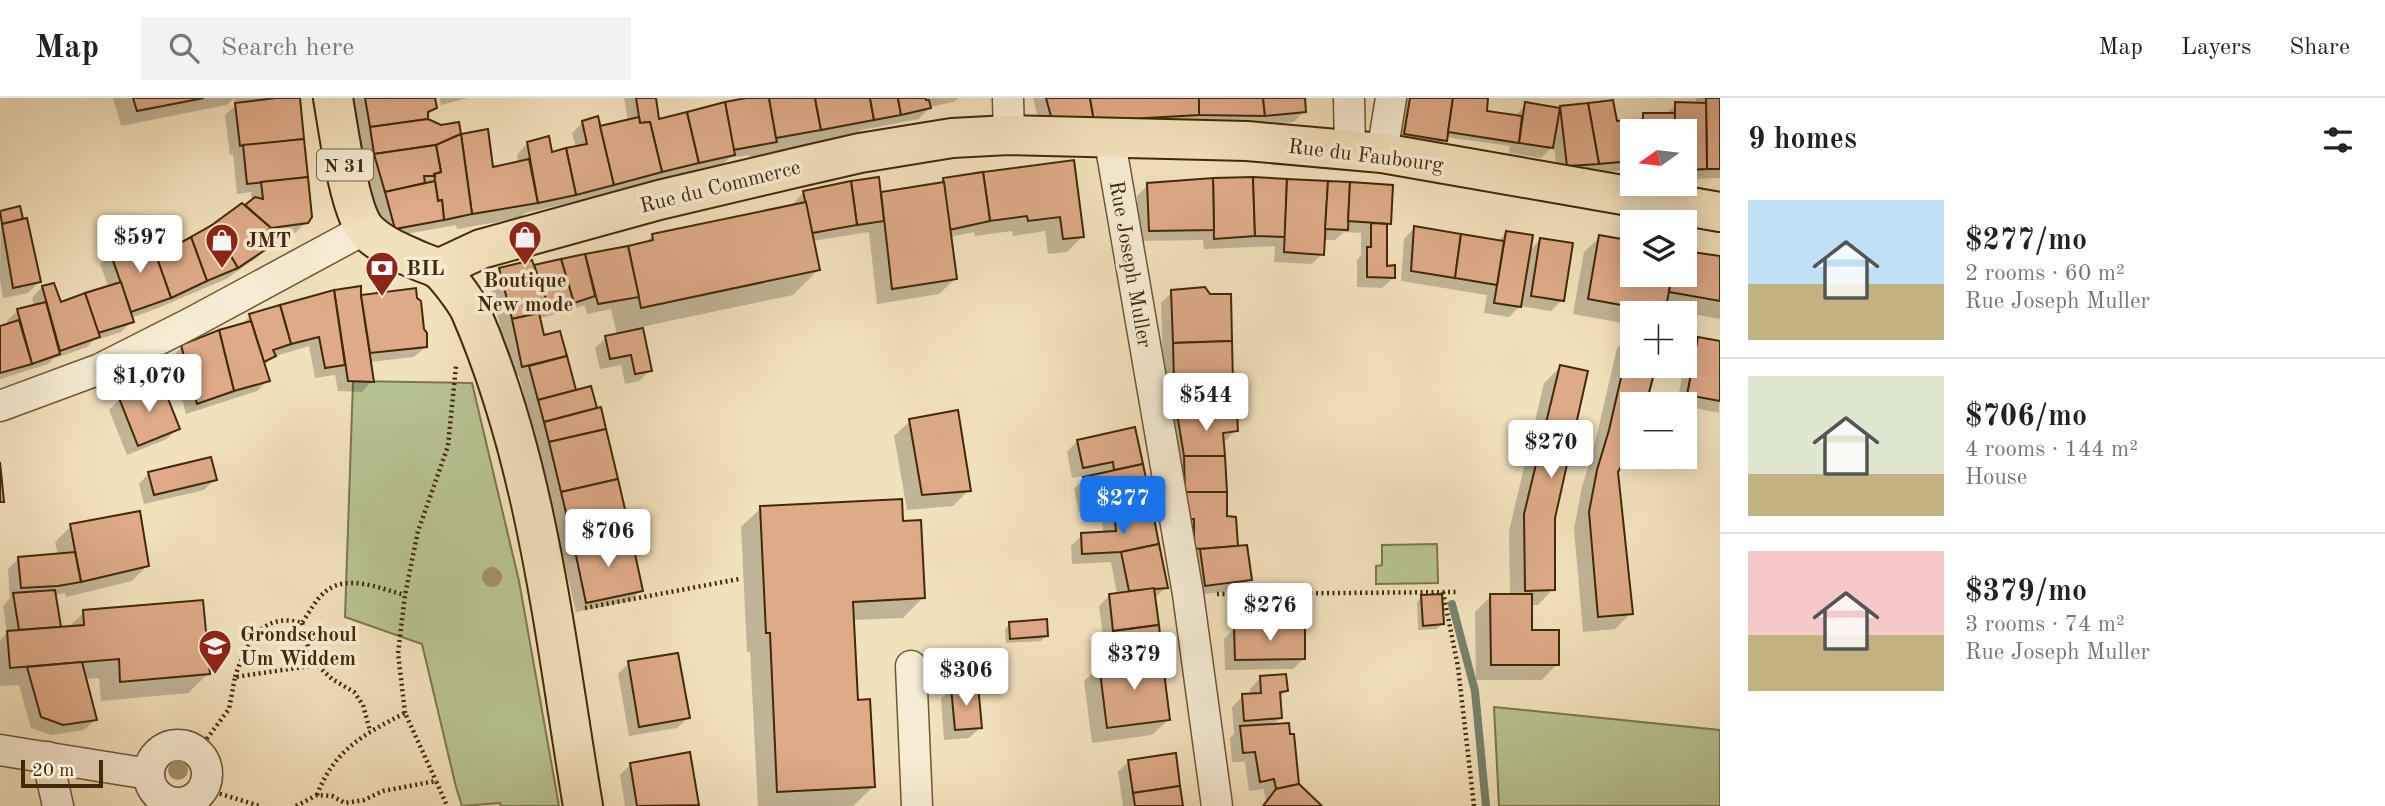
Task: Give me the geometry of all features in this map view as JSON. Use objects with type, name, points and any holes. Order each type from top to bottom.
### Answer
[{"type":"main road","name":"N 31","points":[[333,98],[346,175],[365,229]]},
{"type":"main road","name":"Rue du Faubourg","points":[[1009,117],[1109,136],[1247,141],[1366,151],[1720,212]]},
{"type":"main road","name":"Rue du Commerce","points":[[438,269],[481,249],[659,201],[860,153],[952,138],[1009,117]]},
{"type":"main road","points":[[365,229],[391,249],[438,269],[468,305],[493,368],[515,438],[533,513],[583,806]]},
{"type":"street","points":[[1349,98],[1366,151]]},
{"type":"street","points":[[1366,151],[1391,98]]},
{"type":"street","name":"Rue Joseph Muller","points":[[1109,136],[1188,594],[1217,806]]},
{"type":"street","points":[[0,406],[100,369],[365,229]]},
{"type":"street","points":[[911,666],[916,806]]},
{"type":"street","points":[[170,746],[189,747],[197,752],[207,769],[208,779],[204,789],[191,801],[166,804],[154,790],[149,774],[155,757],[170,746]]},
{"type":"street","points":[[0,750],[149,774]]},
{"type":"street","points":[[47,757],[58,806]]},
{"type":"path","points":[[447,806],[405,713],[398,653],[405,595],[418,531],[448,446],[456,365],[454,353]]},
{"type":"path","points":[[551,614],[739,579]]},
{"type":"path","points":[[302,623],[325,592],[338,585],[355,582],[405,595]]},
{"type":"path","points":[[1443,592],[1458,667],[1474,806]]},
{"type":"path","points":[[1188,594],[1458,592]]},
{"type":"path","points":[[197,752],[229,709],[243,651],[260,629],[275,621],[288,619],[302,623]]},
{"type":"path","points":[[302,623],[308,647],[317,665],[332,680],[354,692],[363,705],[370,731]]},
{"type":"path","points":[[235,677],[317,665]]},
{"type":"path","points":[[317,795],[325,775],[342,753],[370,731],[405,713]]},
{"type":"path","points":[[296,806],[317,795],[332,796],[345,803],[364,800],[383,791],[436,781]]},
{"type":"path","points":[[204,789],[260,806]]},
{"type":"green space","points":[[353,381],[472,383],[519,581],[559,806],[501,806],[500,803],[462,806],[422,644],[345,617]]},
{"type":"green space","points":[[1437,544],[1438,583],[1376,584],[1376,566],[1382,565],[1382,545]]},
{"type":"green space","points":[[1494,707],[1720,730],[1720,806],[1499,806]]},
{"type":"building","points":[[133,98],[204,98],[137,111]]},
{"type":"building","points":[[300,98],[304,139],[240,146],[235,103]]},
{"type":"building","points":[[365,98],[435,98],[437,108],[428,112],[428,119],[370,127]]},
{"type":"building","points":[[636,98],[656,98],[659,119],[687,112],[699,163],[662,172],[650,122],[640,123]]},
{"type":"building","points":[[769,98],[777,142],[733,150],[725,102]]},
{"type":"building","points":[[769,98],[815,98],[821,130],[776,138]]},
{"type":"building","points":[[815,98],[870,98],[874,120],[821,130]]},
{"type":"building","points":[[870,98],[898,98],[901,115],[874,120]]},
{"type":"building","points":[[898,98],[925,98],[929,100],[931,108],[901,115]]},
{"type":"building","points":[[1046,98],[1090,98],[1094,121],[1052,120]]},
{"type":"building","points":[[1090,98],[1199,98],[1199,115],[1094,121]]},
{"type":"building","points":[[1199,98],[1263,98],[1265,116],[1199,115]]},
{"type":"building","points":[[1263,98],[1305,98],[1306,112],[1265,116]]},
{"type":"building","points":[[1410,98],[1453,98],[1447,141],[1404,134]]},
{"type":"building","points":[[1453,98],[1488,98],[1487,111],[1522,116],[1519,143],[1448,132]]},
{"type":"building","points":[[1706,98],[1720,98],[1720,169],[1707,169]]},
{"type":"building","points":[[1613,100],[1617,121],[1620,121],[1620,162],[1599,164],[1588,103]]},
{"type":"building","points":[[725,102],[735,155],[699,163],[687,112]]},
{"type":"building","points":[[1525,102],[1560,108],[1553,148],[1519,143]]},
{"type":"building","points":[[1675,102],[1706,103],[1707,169],[1698,169],[1698,119],[1675,119]]},
{"type":"building","points":[[1588,103],[1599,164],[1567,166],[1560,106]]},
{"type":"building","points":[[1643,113],[1675,113],[1675,119],[1643,119]]},
{"type":"building","points":[[598,116],[614,185],[576,195],[566,148],[587,144],[582,121]]},
{"type":"building","points":[[639,117],[640,123],[650,122],[662,172],[614,185],[600,126]]},
{"type":"building","points":[[428,119],[441,125],[459,122],[461,134],[436,145],[374,154],[370,127]]},
{"type":"building","points":[[488,129],[493,167],[529,159],[538,203],[472,214],[461,134]]},
{"type":"building","points":[[461,134],[472,214],[444,220],[442,200],[438,201],[434,174],[441,172],[436,145]]},
{"type":"building","points":[[549,136],[552,152],[566,148],[576,195],[538,203],[527,142]]},
{"type":"building","points":[[304,139],[308,177],[247,184],[243,145]]},
{"type":"building","points":[[436,145],[441,172],[434,174],[435,176],[424,176],[425,183],[385,192],[374,154]]},
{"type":"building","points":[[1074,160],[1084,237],[1063,239],[1060,217],[1028,221],[1027,216],[990,221],[983,172]]},
{"type":"building","points":[[983,172],[990,221],[949,230],[943,178]]},
{"type":"building","points":[[308,177],[312,217],[308,223],[271,228],[245,205],[255,197],[263,199],[261,182]]},
{"type":"building","points":[[879,177],[884,221],[857,225],[851,181]]},
{"type":"building","points":[[1253,177],[1255,236],[1214,239],[1213,178]]},
{"type":"building","points":[[1253,177],[1287,179],[1285,237],[1255,236]]},
{"type":"building","points":[[1213,178],[1214,230],[1149,231],[1147,183]]},
{"type":"building","points":[[1287,179],[1328,181],[1324,255],[1284,252]]},
{"type":"building","points":[[435,181],[438,201],[442,200],[444,220],[395,229],[385,192]]},
{"type":"building","points":[[851,181],[857,225],[812,233],[803,191]]},
{"type":"building","points":[[1328,181],[1350,182],[1348,230],[1325,229]]},
{"type":"building","points":[[944,182],[957,279],[892,289],[881,192]]},
{"type":"building","points":[[1350,182],[1393,185],[1391,224],[1348,221]]},
{"type":"building","points":[[806,202],[820,270],[641,308],[628,246],[653,240],[652,234]]},
{"type":"building","points":[[242,203],[271,228],[262,234],[271,246],[238,268],[212,225]]},
{"type":"building","points":[[20,206],[23,219],[2,224],[0,211]]},
{"type":"building","points":[[27,218],[41,282],[13,288],[2,224]]},
{"type":"building","points":[[1371,223],[1387,224],[1387,266],[1395,265],[1395,278],[1367,277],[1367,247],[1371,247]]},
{"type":"building","points":[[157,225],[165,251],[156,256],[147,228]]},
{"type":"building","points":[[212,225],[238,268],[207,281],[191,237]]},
{"type":"building","points":[[1414,226],[1461,234],[1455,278],[1411,271]]},
{"type":"building","points":[[1506,231],[1533,235],[1521,307],[1494,303]]},
{"type":"building","points":[[1461,234],[1504,241],[1497,285],[1455,278]]},
{"type":"building","points":[[1599,235],[1620,239],[1620,287],[1670,287],[1667,301],[1620,301],[1620,305],[1588,299]]},
{"type":"building","points":[[191,237],[207,281],[171,298],[156,256]]},
{"type":"building","points":[[150,238],[171,298],[131,312],[110,252]]},
{"type":"building","points":[[1540,238],[1573,243],[1564,301],[1531,296]]},
{"type":"building","points":[[628,246],[639,297],[598,304],[585,254]]},
{"type":"building","points":[[1697,253],[1720,256],[1720,301],[1669,292],[1670,287],[1697,287]]},
{"type":"building","points":[[585,254],[595,296],[574,303],[561,259]]},
{"type":"building","points":[[561,259],[574,303],[550,310],[534,265]]},
{"type":"building","points":[[532,260],[550,310],[512,319],[499,268]]},
{"type":"building","points":[[121,282],[134,322],[98,333],[85,293]]},
{"type":"building","points":[[54,283],[61,302],[85,293],[100,337],[60,351],[42,286]]},
{"type":"building","points":[[361,286],[374,382],[348,381],[334,290]]},
{"type":"building","points":[[1205,287],[1210,294],[1231,294],[1232,341],[1173,343],[1171,290]]},
{"type":"building","points":[[416,288],[427,333],[427,347],[370,353],[361,295]]},
{"type":"building","points":[[334,290],[345,365],[325,368],[319,337],[291,344],[280,305]]},
{"type":"building","points":[[46,302],[60,354],[32,364],[17,309]]},
{"type":"building","points":[[280,305],[291,344],[273,350],[276,356],[264,362],[249,314]]},
{"type":"building","points":[[539,313],[544,335],[560,331],[567,356],[522,367],[512,319]]},
{"type":"building","points":[[19,320],[32,364],[0,373],[0,326]]},
{"type":"building","points":[[251,321],[270,381],[234,391],[219,330]]},
{"type":"building","points":[[643,328],[652,371],[635,374],[631,355],[610,359],[605,336]]},
{"type":"building","points":[[219,330],[234,391],[197,404],[181,345]]},
{"type":"building","points":[[1698,337],[1720,341],[1720,401],[1697,397],[1697,392],[1688,392],[1690,378],[1697,378]]},
{"type":"building","points":[[1232,341],[1233,383],[1174,385],[1173,343]]},
{"type":"building","points":[[567,356],[576,390],[538,400],[529,366]]},
{"type":"building","points":[[1560,365],[1588,371],[1555,518],[1555,590],[1525,591],[1524,514]]},
{"type":"building","points":[[1621,378],[1653,378],[1649,392],[1620,392],[1618,472],[1633,614],[1598,617],[1589,512],[1597,470]]},
{"type":"building","points":[[161,381],[180,429],[138,446],[119,398]]},
{"type":"building","points":[[1233,383],[1237,413],[1177,414],[1174,385]]},
{"type":"building","points":[[591,386],[597,408],[544,422],[538,400]]},
{"type":"building","points":[[601,407],[606,429],[549,442],[544,422]]},
{"type":"building","points":[[958,410],[971,491],[922,495],[909,419]]},
{"type":"building","points":[[1237,413],[1238,431],[1223,433],[1225,456],[1184,456],[1177,414]]},
{"type":"building","points":[[1135,427],[1143,464],[1114,470],[1113,462],[1083,468],[1077,440]]},
{"type":"building","points":[[606,429],[618,479],[561,492],[549,442]]},
{"type":"building","points":[[1184,456],[1225,456],[1227,492],[1185,492]]},
{"type":"building","points":[[211,457],[217,480],[154,495],[148,472]]},
{"type":"building","points":[[0,462],[4,502],[0,502]]},
{"type":"building","points":[[1143,464],[1153,513],[1115,521],[1109,497],[1089,502],[1083,477]]},
{"type":"building","points":[[618,479],[631,535],[574,546],[561,492]]},
{"type":"building","points":[[1185,492],[1227,492],[1227,516],[1236,517],[1238,546],[1194,548],[1194,519],[1186,519]]},
{"type":"building","points":[[902,499],[903,521],[921,520],[925,598],[853,602],[858,700],[870,699],[875,787],[777,792],[770,633],[766,633],[760,506]]},
{"type":"building","points":[[140,511],[149,566],[81,582],[70,524]]},
{"type":"building","points":[[1153,513],[1159,544],[1121,552],[1082,554],[1081,533],[1116,531],[1115,521]]},
{"type":"building","points":[[631,535],[643,591],[586,603],[574,546]]},
{"type":"building","points":[[1159,544],[1168,588],[1129,591],[1121,552]]},
{"type":"building","points":[[1247,545],[1252,580],[1205,586],[1200,549]]},
{"type":"building","points":[[75,552],[81,582],[21,588],[18,557]]},
{"type":"building","points":[[1154,588],[1159,625],[1113,631],[1109,594]]},
{"type":"building","points":[[55,590],[61,627],[19,630],[13,593]]},
{"type":"building","points":[[1442,594],[1444,624],[1423,626],[1421,595]]},
{"type":"building","points":[[1490,594],[1532,594],[1532,630],[1559,630],[1559,665],[1491,665]]},
{"type":"building","points":[[203,600],[210,674],[120,682],[119,659],[10,668],[7,631],[84,625],[83,610]]},
{"type":"building","points":[[1047,619],[1048,636],[1010,639],[1009,622]]},
{"type":"building","points":[[1159,625],[1162,656],[1118,662],[1113,631]]},
{"type":"building","points":[[1305,626],[1305,659],[1235,660],[1234,627]]},
{"type":"building","points":[[678,653],[690,718],[639,727],[628,661]]},
{"type":"building","points":[[1162,656],[1170,720],[1107,728],[1099,664]]},
{"type":"building","points":[[82,662],[97,720],[63,725],[41,717],[27,667]]},
{"type":"building","points":[[1286,674],[1288,691],[1280,692],[1282,718],[1244,721],[1242,694],[1261,693],[1260,676]]},
{"type":"building","points":[[978,685],[982,728],[955,730],[951,687]]},
{"type":"building","points":[[1289,723],[1290,734],[1294,734],[1299,784],[1276,789],[1274,779],[1260,782],[1255,752],[1243,753],[1240,726]]},
{"type":"building","points":[[690,752],[699,805],[637,806],[630,763]]},
{"type":"building","points":[[1176,753],[1180,786],[1133,793],[1128,760]]},
{"type":"building","points":[[1299,784],[1322,806],[1263,806],[1276,789]]},
{"type":"building","points":[[1180,786],[1183,806],[1135,806],[1133,793]]},
{"type":"waterway","points":[[1452,604],[1475,691],[1486,806]]},
{"type":"place","name":"Boutique New mode","points":[[525,267]]},
{"type":"place","name":"JMT","points":[[222,270]]},
{"type":"place","name":"BIL","points":[[382,298]]},
{"type":"place","name":"Grondschoul Um Widdem","points":[[215,676]]}]
